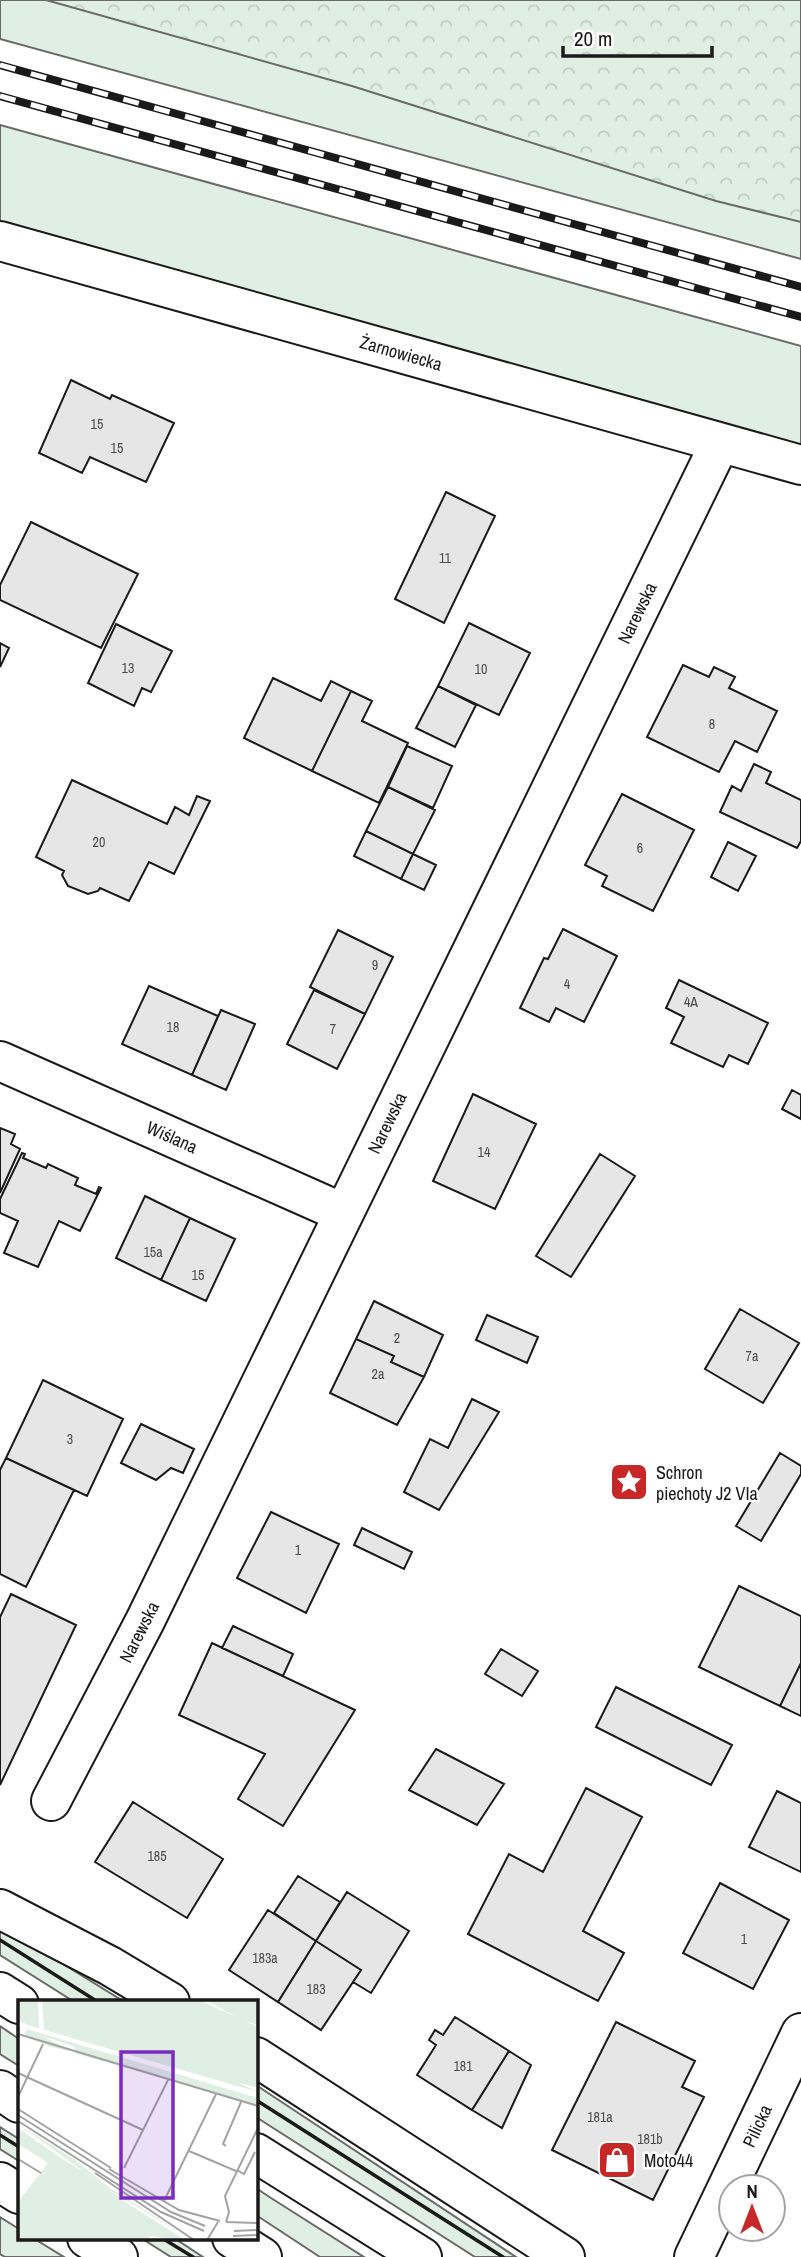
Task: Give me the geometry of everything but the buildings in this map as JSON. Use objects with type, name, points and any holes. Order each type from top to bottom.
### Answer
[{"type":"street","name":"Żarnowiecka","points":[[0,241],[801,465]]},
{"type":"street","name":"Narewska","points":[[51,1801],[145,1621],[720,443]]},
{"type":"street","name":"Wiślana","points":[[0,1061],[343,1213]]},
{"type":"street","points":[[0,1901],[53,1935],[168,2000]]},
{"type":"street","points":[[0,1909],[53,1935]]},
{"type":"street","points":[[0,1992],[18,2003]]},
{"type":"street","name":"Pilicka","points":[[694,2257],[801,2033]]},
{"type":"street","points":[[257,2058],[565,2257]]},
{"type":"street","points":[[0,2090],[18,2101]]},
{"type":"street","points":[[257,2154],[422,2257]]},
{"type":"street","points":[[0,2182],[18,2193]]},
{"type":"street","points":[[91,2240],[118,2257]]},
{"type":"street","points":[[235,2240],[262,2257]]},
{"type":"green space","points":[[0,0],[330,0],[801,162],[801,259],[0,39]]},
{"type":"green space","points":[[46,0],[801,0],[801,222],[716,201],[352,86]]},
{"type":"green space","points":[[0,125],[801,346],[801,451],[0,226]]},
{"type":"green space","points":[[0,1925],[121,2000],[71,2000],[0,1955]]},
{"type":"green space","points":[[0,2026],[18,2038],[18,2065],[0,2054]]},
{"type":"green space","points":[[257,2086],[516,2257],[475,2257],[257,2118]]},
{"type":"green space","points":[[0,2127],[18,2138],[18,2160],[0,2149]]},
{"type":"green space","points":[[257,2189],[364,2257],[320,2257],[257,2216]]},
{"type":"green space","points":[[0,2217],[18,2228],[18,2240],[36,2240],[64,2257],[5,2257],[0,2254]]},
{"type":"green space","points":[[144,2240],[177,2240],[203,2257],[171,2257]]},
{"type":"railway","points":[[0,65],[801,287]]},
{"type":"railway","points":[[0,96],[801,317]]},
{"type":"wall","points":[[0,1940],[95,2000]]},
{"type":"wall","points":[[257,2101],[503,2257]]},
{"type":"wall","points":[[0,2135],[18,2146]]},
{"type":"wall","points":[[165,2240],[193,2257]]},
{"type":"place","name":"Schron piechoty J2 VIa","points":[[629,1482]]},
{"type":"place","name":"Moto44","points":[[617,2160]]}]
